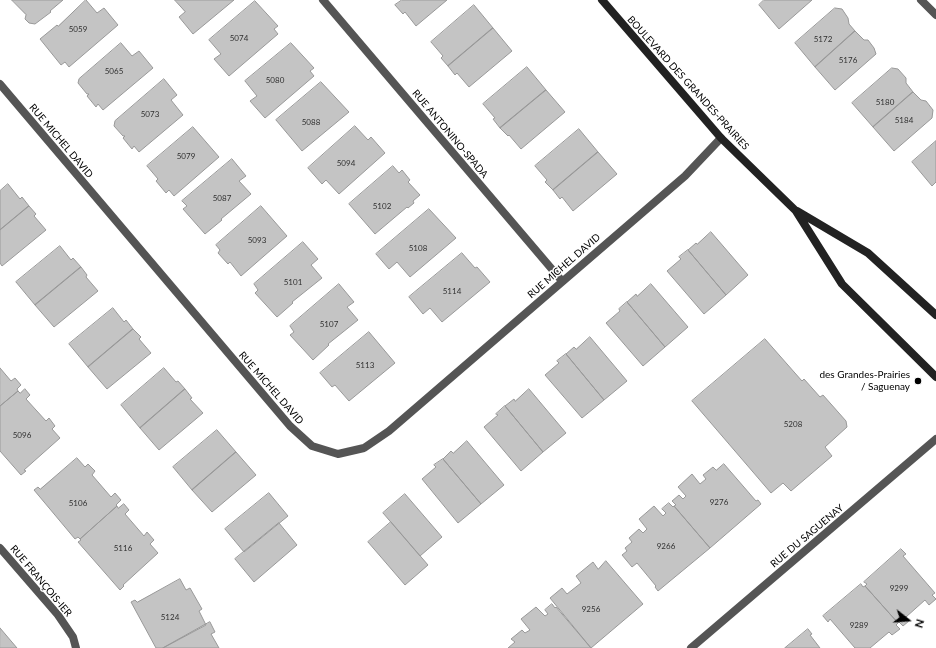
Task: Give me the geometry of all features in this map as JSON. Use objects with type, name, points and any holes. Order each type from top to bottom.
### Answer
[{"type":"main road","name":"BOULEVARD DES GRANDES-PRAIRIES","points":[[602,0],[721,138],[796,211],[842,284],[936,377]]},
{"type":"main road","name":"BOULEVARD DES GRANDES-PRAIRIES","points":[[796,211],[868,253],[936,315]]},
{"type":"street","name":"RUE ANTONINO-SPADA","points":[[323,0],[562,281]]},
{"type":"street","points":[[921,0],[936,15]]},
{"type":"street","name":"RUE MICHEL DAVID","points":[[0,84],[290,426],[312,446],[338,454],[364,448],[389,431],[684,176],[721,138]]},
{"type":"street","name":"RUE DU SAGUENAY","points":[[690,648],[936,439]]},
{"type":"street","name":"RUE FRANÇOIS-IER","points":[[0,548],[58,615],[73,637],[76,648]]},
{"type":"building","points":[[12,0],[63,0],[50,11],[51,12],[35,24],[29,23],[25,19],[26,15]]},
{"type":"building","points":[[86,0],[97,13],[104,8],[118,25],[69,67],[65,62],[61,65],[40,39],[57,25],[58,26]]},
{"type":"building","points":[[175,0],[234,0],[193,34],[179,17],[185,12]]},
{"type":"building","points":[[402,0],[447,0],[416,26],[405,12],[403,14],[395,5]]},
{"type":"building","points":[[764,0],[812,0],[779,29],[759,5]]},
{"type":"building","points":[[255,1],[278,26],[274,29],[278,34],[229,76],[214,59],[221,54],[209,40]]},
{"type":"building","points":[[474,5],[493,28],[448,66],[441,58],[443,56],[431,42]]},
{"type":"building","points":[[835,8],[842,9],[848,18],[849,24],[855,31],[815,67],[795,43]]},
{"type":"building","points":[[493,28],[512,51],[469,87],[457,73],[455,75],[448,66]]},
{"type":"building","points":[[855,31],[864,40],[868,40],[874,48],[876,54],[835,90],[815,67]]},
{"type":"building","points":[[121,43],[132,56],[139,51],[153,68],[103,110],[98,104],[96,107],[87,96],[89,94],[87,94],[78,83],[79,79]]},
{"type":"building","points":[[291,43],[314,68],[310,71],[314,76],[265,118],[250,101],[257,96],[245,81]]},
{"type":"building","points":[[527,67],[546,90],[500,128],[493,119],[495,118],[483,104]]},
{"type":"building","points":[[892,68],[898,69],[906,78],[906,83],[913,92],[873,127],[852,103]]},
{"type":"building","points":[[164,79],[177,95],[171,100],[183,115],[139,152],[134,146],[132,149],[123,138],[125,136],[123,136],[114,126],[115,121]]},
{"type":"building","points":[[321,82],[349,112],[302,151],[276,120]]},
{"type":"building","points":[[546,90],[565,112],[521,149],[509,135],[508,136],[500,128]]},
{"type":"building","points":[[913,92],[921,100],[926,101],[933,110],[932,118],[894,151],[873,127]]},
{"type":"building","points":[[355,126],[368,140],[371,137],[385,153],[339,194],[326,180],[322,184],[308,168]]},
{"type":"building","points":[[193,127],[219,157],[174,196],[169,190],[166,193],[156,181],[158,179],[147,166]]},
{"type":"building","points":[[579,129],[598,152],[553,190],[545,182],[547,180],[535,166]]},
{"type":"building","points":[[936,141],[936,182],[932,186],[912,162]]},
{"type":"building","points":[[598,152],[617,174],[573,211],[562,197],[560,199],[553,190]]},
{"type":"building","points":[[232,159],[246,176],[239,181],[251,194],[205,234],[183,209],[187,206],[182,201]]},
{"type":"building","points":[[393,166],[399,173],[402,170],[410,180],[408,182],[420,195],[413,201],[414,203],[408,208],[407,207],[375,234],[349,204]]},
{"type":"building","points":[[8,184],[20,199],[22,197],[29,206],[0,230],[0,191]]},
{"type":"building","points":[[29,206],[36,214],[34,216],[46,230],[2,266],[0,263],[0,230]]},
{"type":"building","points":[[261,206],[287,236],[241,276],[230,262],[228,264],[218,253],[220,250],[216,245]]},
{"type":"building","points":[[429,209],[456,238],[410,277],[397,262],[389,269],[376,254]]},
{"type":"building","points":[[711,232],[748,275],[726,295],[688,250]]},
{"type":"building","points":[[303,242],[318,259],[311,265],[322,278],[292,302],[293,303],[277,317],[255,293],[258,290],[254,284]]},
{"type":"building","points":[[60,246],[71,260],[73,258],[81,267],[35,305],[16,282]]},
{"type":"building","points":[[688,250],[726,295],[704,314],[667,271],[681,259],[679,257]]},
{"type":"building","points":[[462,253],[490,282],[442,322],[430,308],[423,314],[409,297]]},
{"type":"building","points":[[81,267],[87,275],[86,277],[98,291],[54,327],[35,305]]},
{"type":"building","points":[[339,284],[354,302],[347,307],[358,320],[328,344],[329,345],[313,360],[290,335],[294,332],[290,326]]},
{"type":"building","points":[[651,284],[688,327],[665,347],[627,302]]},
{"type":"building","points":[[627,302],[665,347],[643,366],[606,323],[620,311],[619,309]]},
{"type":"building","points":[[113,308],[124,322],[126,320],[133,329],[88,367],[69,344]]},
{"type":"building","points":[[133,329],[141,337],[139,339],[151,353],[107,389],[88,367]]},
{"type":"building","points":[[369,332],[395,363],[349,401],[335,385],[332,387],[320,373]]},
{"type":"building","points":[[590,337],[627,381],[604,400],[566,354],[574,347],[576,349]]},
{"type":"building","points":[[765,339],[802,381],[804,379],[820,397],[823,395],[846,421],[847,427],[825,447],[832,456],[791,491],[783,483],[771,493],[692,401]]},
{"type":"building","points":[[566,354],[604,400],[582,418],[545,375],[559,363],[557,361]]},
{"type":"building","points":[[0,368],[11,381],[15,378],[21,385],[17,389],[18,391],[0,406]]},
{"type":"building","points":[[164,368],[176,382],[178,381],[185,389],[140,428],[121,405]]},
{"type":"building","points":[[25,389],[30,395],[26,399],[46,421],[49,418],[55,426],[52,429],[60,438],[24,470],[26,471],[21,475],[0,451],[0,406],[18,391],[20,393]]},
{"type":"building","points":[[185,389],[192,398],[190,399],[203,413],[159,450],[140,428]]},
{"type":"building","points":[[529,389],[566,433],[543,452],[505,406],[514,399],[515,401]]},
{"type":"building","points":[[505,406],[543,452],[521,471],[484,427],[498,415],[496,414]]},
{"type":"building","points":[[217,430],[236,452],[192,490],[173,467]]},
{"type":"building","points":[[467,441],[504,485],[481,504],[443,459],[451,451],[453,453]]},
{"type":"building","points":[[236,452],[256,475],[212,512],[192,490]]},
{"type":"building","points":[[77,458],[85,467],[88,464],[95,471],[92,475],[111,497],[115,493],[121,500],[116,505],[117,506],[80,539],[78,537],[75,539],[34,490],[38,487],[40,489]]},
{"type":"building","points":[[443,459],[481,504],[458,523],[422,479],[436,467],[434,465]]},
{"type":"building","points":[[724,464],[756,501],[758,500],[761,504],[710,548],[674,506],[676,505],[672,501],[679,495],[683,499],[686,496],[678,487],[692,474],[700,484],[706,479],[703,475],[713,467],[716,470]]},
{"type":"building","points":[[269,493],[288,516],[244,552],[225,529]]},
{"type":"building","points":[[405,494],[442,537],[420,556],[383,513]]},
{"type":"building","points":[[669,503],[673,507],[674,506],[710,548],[658,591],[655,587],[656,586],[637,563],[632,567],[622,555],[627,551],[625,548],[632,542],[629,538],[639,529],[643,533],[647,529],[639,519],[654,506],[663,516],[666,513],[662,509]]},
{"type":"building","points":[[124,504],[129,510],[125,514],[144,536],[147,532],[154,540],[150,544],[158,553],[123,585],[124,586],[120,590],[78,542],[117,506],[118,508]]},
{"type":"building","points":[[391,522],[428,565],[405,585],[368,542]]},
{"type":"building","points":[[279,523],[297,545],[254,582],[235,559]]},
{"type":"building","points":[[901,549],[906,554],[903,556],[935,593],[932,595],[936,599],[929,605],[925,600],[906,617],[909,621],[903,626],[899,622],[898,623],[865,586],[867,584],[864,582]]},
{"type":"building","points":[[606,561],[643,604],[591,648],[550,598],[562,588],[567,594],[581,583],[576,576],[593,562],[598,569]]},
{"type":"building","points":[[180,579],[186,590],[190,588],[202,609],[199,611],[206,625],[163,648],[156,648],[131,602],[135,600],[137,602]]},
{"type":"building","points":[[861,584],[863,587],[865,586],[898,623],[896,625],[900,629],[892,635],[889,632],[870,648],[855,648],[830,619],[828,622],[823,616]]},
{"type":"building","points":[[552,604],[591,648],[508,648],[515,642],[511,639],[522,630],[525,633],[530,630],[521,619],[536,607],[545,616],[548,614],[545,610]]},
{"type":"building","points":[[210,622],[215,632],[211,634],[219,648],[163,648]]},
{"type":"building","points":[[0,628],[17,648],[0,648]]},
{"type":"building","points":[[808,629],[812,634],[810,635],[820,648],[785,648]]},
{"type":"place","name":"des Grandes-Prairies / Saguenay","points":[[918,381]]}]
